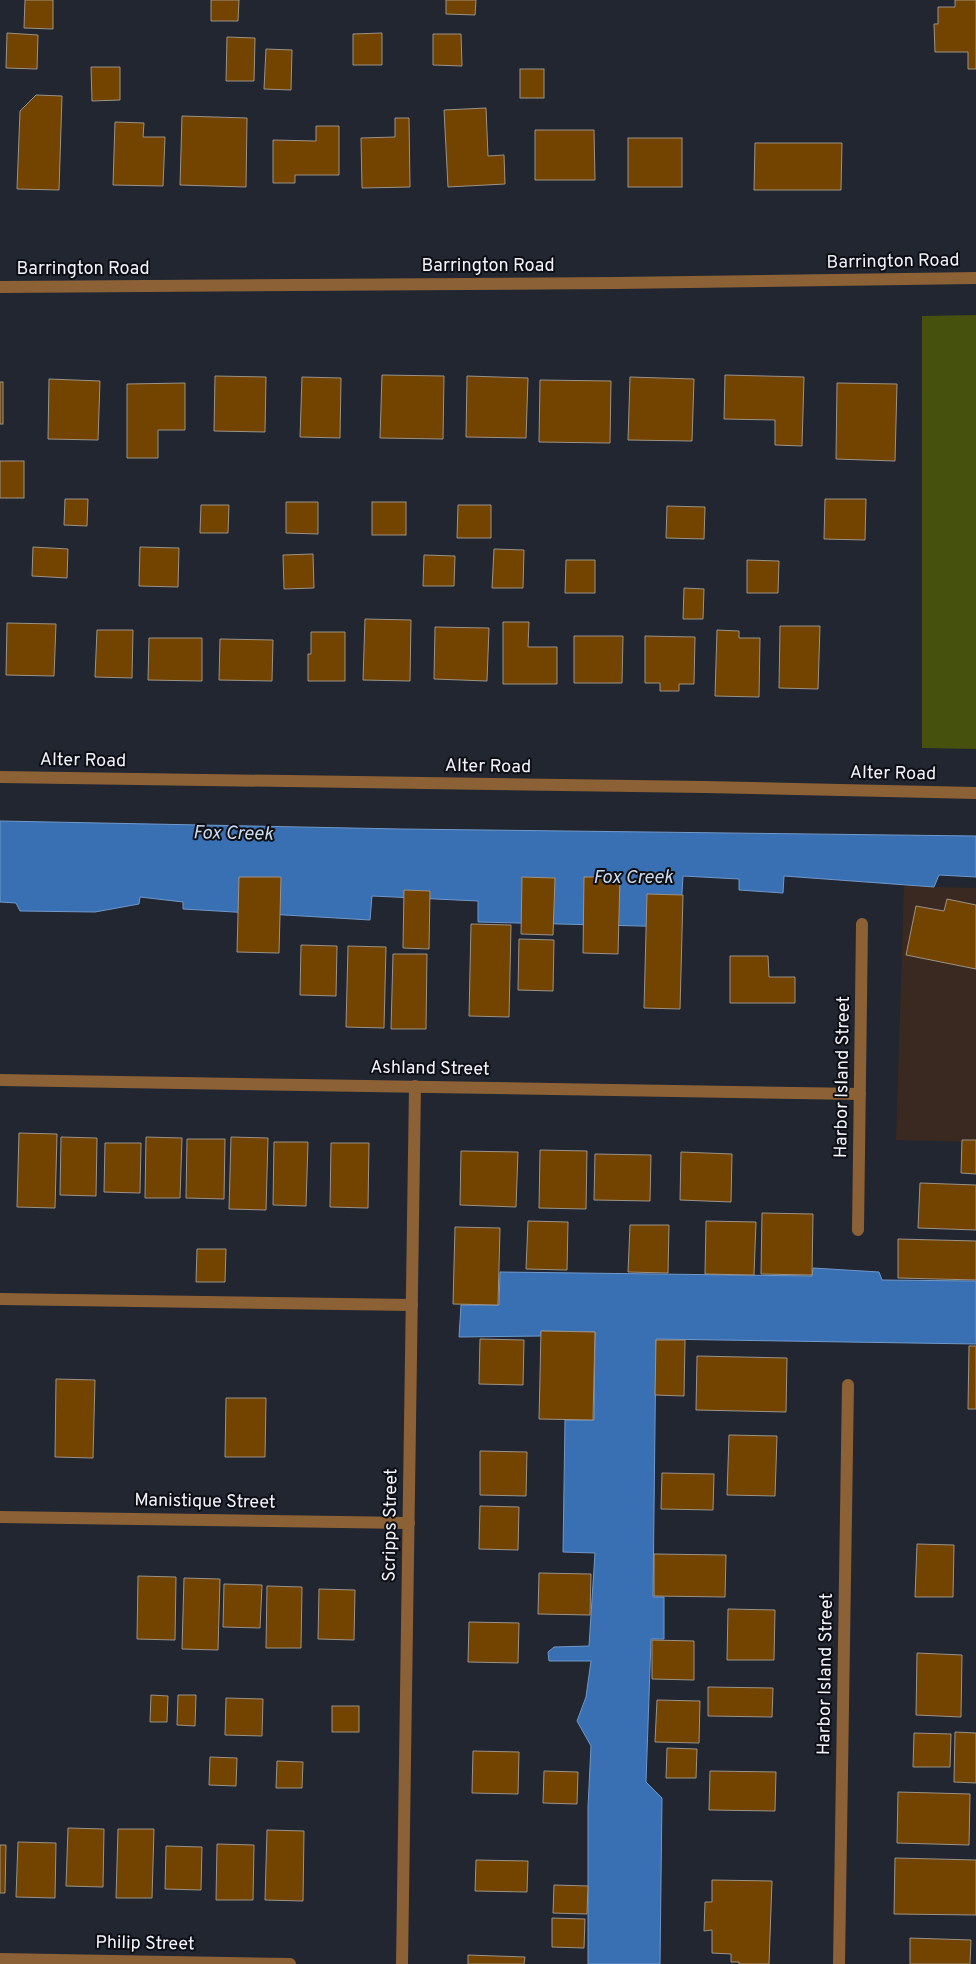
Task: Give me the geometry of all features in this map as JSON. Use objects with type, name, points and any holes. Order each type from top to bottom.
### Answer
[{"type":"street","name":"Barrington Road","points":[[0,288],[976,278]]},
{"type":"street","name":"Alter Road","points":[[0,777],[704,787],[976,793]]},
{"type":"street","name":"Harbor Island Street","points":[[858,1230],[862,924]]},
{"type":"street","name":"Ashland Street","points":[[0,1080],[860,1094]]},
{"type":"street","name":"Scripps Street","points":[[402,1964],[415,1086]]},
{"type":"street","points":[[0,1299],[412,1305]]},
{"type":"street","name":"Harbor Island Street","points":[[839,1964],[848,1385]]},
{"type":"street","name":"Manistique Street","points":[[0,1517],[409,1523]]},
{"type":"street","name":"Philip Street","points":[[0,1959],[290,1964]]},
{"type":"shaded area","points":[[904,886],[976,888],[976,1142],[896,1140]]},
{"type":"green space","points":[[976,315],[976,749],[922,748],[922,316]]},
{"type":"water","name":"Fox Creek","points":[[0,821],[401,829],[976,836],[976,877],[939,875],[934,887],[784,876],[783,893],[739,890],[739,879],[683,876],[680,927],[478,922],[478,901],[372,896],[370,920],[183,909],[183,902],[140,897],[139,904],[95,912],[20,911],[16,903],[0,902]]},
{"type":"water","points":[[813,1268],[879,1272],[882,1280],[976,1281],[976,1344],[656,1339],[653,1597],[664,1597],[664,1639],[651,1639],[646,1782],[662,1798],[660,1964],[588,1964],[588,1807],[591,1746],[577,1721],[586,1697],[591,1661],[549,1661],[548,1652],[554,1647],[589,1646],[595,1553],[563,1552],[565,1420],[594,1420],[595,1332],[541,1331],[541,1336],[459,1337],[461,1305],[499,1305],[500,1272],[812,1276]]},
{"type":"building","points":[[25,0],[53,0],[53,29],[24,28]]},
{"type":"building","points":[[211,0],[239,0],[238,21],[211,21]]},
{"type":"building","points":[[446,0],[476,0],[475,15],[446,14]]},
{"type":"building","points":[[955,0],[976,0],[976,69],[968,69],[968,52],[935,52],[934,24],[938,24],[938,7],[955,7]]},
{"type":"building","points":[[7,33],[38,35],[37,69],[6,68]]},
{"type":"building","points":[[382,33],[382,65],[353,65],[353,34]]},
{"type":"building","points":[[433,34],[461,34],[462,66],[433,65]]},
{"type":"building","points":[[227,37],[255,38],[254,81],[226,81]]},
{"type":"building","points":[[266,49],[292,50],[291,90],[264,89]]},
{"type":"building","points":[[91,67],[120,67],[120,100],[92,101]]},
{"type":"building","points":[[520,69],[544,69],[544,98],[520,98]]},
{"type":"building","points":[[36,95],[62,96],[59,190],[17,189],[20,111]]},
{"type":"building","points":[[486,108],[488,156],[504,155],[505,184],[448,187],[444,110]]},
{"type":"building","points":[[182,116],[247,118],[246,187],[180,185]]},
{"type":"building","points":[[395,118],[409,118],[410,187],[362,188],[361,138],[395,137]]},
{"type":"building","points":[[115,122],[144,123],[143,137],[165,137],[163,186],[113,185]]},
{"type":"building","points":[[316,126],[339,126],[339,175],[295,175],[295,183],[273,183],[273,140],[316,141]]},
{"type":"building","points":[[535,130],[594,130],[595,180],[535,180]]},
{"type":"building","points":[[628,138],[682,138],[682,187],[628,187]]},
{"type":"building","points":[[755,143],[842,143],[841,190],[754,190]]},
{"type":"building","points":[[382,375],[444,376],[443,439],[380,438]]},
{"type":"building","points":[[725,375],[804,377],[802,446],[775,445],[775,420],[724,419]]},
{"type":"building","points":[[215,376],[266,377],[265,432],[214,431]]},
{"type":"building","points":[[467,376],[528,378],[526,438],[466,437]]},
{"type":"building","points":[[302,377],[341,378],[340,438],[300,437]]},
{"type":"building","points":[[630,377],[694,379],[692,441],[628,440]]},
{"type":"building","points":[[49,379],[100,381],[98,440],[48,439]]},
{"type":"building","points":[[540,380],[611,381],[610,443],[539,442]]},
{"type":"building","points":[[0,382],[3,382],[3,424],[0,424]]},
{"type":"building","points":[[185,383],[185,430],[158,430],[158,458],[127,458],[127,384]]},
{"type":"building","points":[[837,383],[897,384],[895,461],[836,459]]},
{"type":"building","points":[[0,461],[24,461],[24,498],[0,498]]},
{"type":"building","points":[[65,499],[88,499],[87,526],[64,525]]},
{"type":"building","points":[[825,499],[866,499],[865,540],[824,539]]},
{"type":"building","points":[[286,502],[318,502],[318,534],[286,533]]},
{"type":"building","points":[[372,502],[406,502],[406,535],[372,535]]},
{"type":"building","points":[[201,505],[229,505],[228,533],[200,533]]},
{"type":"building","points":[[458,505],[491,505],[491,538],[457,538]]},
{"type":"building","points":[[667,506],[705,507],[704,539],[666,538]]},
{"type":"building","points":[[33,547],[68,549],[67,578],[32,576]]},
{"type":"building","points":[[140,547],[179,548],[178,587],[139,586]]},
{"type":"building","points":[[494,549],[524,550],[523,588],[492,588]]},
{"type":"building","points":[[313,554],[314,588],[284,589],[283,555]]},
{"type":"building","points":[[424,555],[455,556],[454,586],[423,586]]},
{"type":"building","points":[[566,560],[595,560],[595,593],[565,593]]},
{"type":"building","points":[[747,560],[779,561],[778,593],[747,593]]},
{"type":"building","points":[[684,588],[704,589],[703,619],[683,619]]},
{"type":"building","points":[[365,619],[411,620],[410,681],[363,680]]},
{"type":"building","points":[[503,622],[529,622],[528,647],[557,647],[557,684],[503,684]]},
{"type":"building","points":[[7,623],[56,624],[54,676],[6,675]]},
{"type":"building","points":[[780,626],[820,626],[818,689],[779,688]]},
{"type":"building","points":[[435,627],[489,628],[487,681],[434,679]]},
{"type":"building","points":[[97,630],[133,630],[132,678],[95,677]]},
{"type":"building","points":[[717,630],[739,631],[739,638],[760,638],[759,697],[715,696]]},
{"type":"building","points":[[311,632],[345,632],[345,681],[308,681],[308,654],[311,654]]},
{"type":"building","points":[[574,636],[623,636],[622,683],[574,683]]},
{"type":"building","points":[[645,636],[695,637],[694,684],[679,684],[679,691],[660,691],[660,683],[645,683]]},
{"type":"building","points":[[149,638],[202,638],[202,681],[148,680]]},
{"type":"building","points":[[220,639],[273,640],[272,681],[219,680]]},
{"type":"building","points":[[239,877],[281,877],[279,953],[237,952]]},
{"type":"building","points":[[522,877],[555,878],[553,935],[521,934]]},
{"type":"building","points":[[584,877],[620,877],[618,954],[583,953]]},
{"type":"building","points":[[404,890],[430,891],[429,949],[403,948]]},
{"type":"building","points":[[647,894],[683,895],[680,1009],[644,1008]]},
{"type":"building","points":[[947,899],[976,905],[976,969],[906,955],[916,906],[944,911]]},
{"type":"building","points":[[471,924],[511,925],[509,1017],[469,1016]]},
{"type":"building","points":[[519,939],[554,940],[553,991],[518,990]]},
{"type":"building","points":[[301,945],[337,946],[336,996],[300,995]]},
{"type":"building","points":[[348,946],[386,947],[384,1028],[346,1027]]},
{"type":"building","points":[[393,954],[427,954],[426,1029],[391,1029]]},
{"type":"building","points":[[730,956],[768,956],[769,977],[795,977],[795,1003],[730,1003]]},
{"type":"building","points":[[19,1133],[57,1134],[55,1208],[17,1207]]},
{"type":"building","points":[[61,1137],[97,1138],[96,1196],[60,1195]]},
{"type":"building","points":[[146,1137],[182,1138],[180,1198],[145,1198]]},
{"type":"building","points":[[231,1137],[268,1138],[266,1210],[229,1209]]},
{"type":"building","points":[[187,1139],[225,1139],[224,1199],[186,1198]]},
{"type":"building","points":[[962,1140],[976,1140],[976,1174],[961,1173]]},
{"type":"building","points":[[274,1142],[308,1142],[306,1206],[273,1205]]},
{"type":"building","points":[[105,1143],[141,1143],[140,1193],[104,1192]]},
{"type":"building","points":[[331,1143],[369,1143],[368,1208],[330,1207]]},
{"type":"building","points":[[540,1150],[587,1151],[586,1209],[539,1208]]},
{"type":"building","points":[[461,1151],[518,1152],[516,1207],[460,1205]]},
{"type":"building","points":[[681,1152],[732,1154],[731,1202],[680,1200]]},
{"type":"building","points":[[595,1154],[651,1155],[650,1201],[594,1200]]},
{"type":"building","points":[[920,1183],[976,1185],[976,1230],[918,1228]]},
{"type":"building","points":[[762,1213],[813,1214],[812,1275],[761,1274]]},
{"type":"building","points":[[528,1221],[568,1222],[567,1270],[526,1269]]},
{"type":"building","points":[[706,1221],[756,1222],[754,1275],[705,1274]]},
{"type":"building","points":[[630,1225],[669,1225],[668,1273],[628,1272]]},
{"type":"building","points":[[455,1227],[500,1228],[498,1305],[453,1304]]},
{"type":"building","points":[[898,1239],[976,1241],[976,1280],[898,1278]]},
{"type":"building","points":[[197,1249],[226,1249],[225,1282],[196,1282]]},
{"type":"building","points":[[541,1331],[595,1332],[593,1420],[539,1419]]},
{"type":"building","points":[[480,1339],[524,1340],[523,1385],[479,1384]]},
{"type":"building","points":[[656,1340],[685,1340],[684,1396],[655,1395]]},
{"type":"building","points":[[969,1346],[976,1346],[976,1409],[968,1409]]},
{"type":"building","points":[[697,1356],[787,1358],[786,1412],[696,1410]]},
{"type":"building","points":[[56,1379],[95,1380],[93,1458],[55,1457]]},
{"type":"building","points":[[226,1398],[266,1398],[265,1457],[225,1457]]},
{"type":"building","points":[[729,1435],[777,1436],[775,1496],[727,1495]]},
{"type":"building","points":[[480,1451],[527,1452],[526,1496],[480,1495]]},
{"type":"building","points":[[662,1473],[714,1474],[713,1510],[661,1509]]},
{"type":"building","points":[[480,1506],[519,1507],[518,1550],[479,1549]]},
{"type":"building","points":[[917,1544],[954,1545],[953,1597],[915,1597]]},
{"type":"building","points":[[654,1554],[726,1555],[725,1597],[654,1596]]},
{"type":"building","points":[[539,1573],[591,1574],[590,1615],[538,1614]]},
{"type":"building","points":[[138,1576],[176,1577],[175,1640],[137,1639]]},
{"type":"building","points":[[184,1578],[220,1579],[218,1650],[182,1649]]},
{"type":"building","points":[[224,1584],[262,1585],[260,1628],[223,1627]]},
{"type":"building","points":[[267,1586],[302,1587],[301,1648],[266,1648]]},
{"type":"building","points":[[319,1589],[355,1590],[354,1640],[318,1639]]},
{"type":"building","points":[[728,1609],[775,1610],[774,1660],[727,1660]]},
{"type":"building","points":[[469,1622],[519,1623],[518,1663],[468,1662]]},
{"type":"building","points":[[652,1640],[694,1641],[694,1680],[652,1679]]},
{"type":"building","points":[[917,1653],[962,1655],[961,1717],[916,1715]]},
{"type":"building","points":[[708,1687],[773,1688],[772,1717],[708,1716]]},
{"type":"building","points":[[151,1695],[168,1696],[167,1722],[150,1722]]},
{"type":"building","points":[[178,1695],[196,1695],[195,1726],[177,1725]]},
{"type":"building","points":[[226,1698],[263,1699],[262,1736],[225,1735]]},
{"type":"building","points":[[657,1700],[700,1701],[699,1743],[655,1742]]},
{"type":"building","points":[[332,1706],[359,1706],[359,1732],[332,1732]]},
{"type":"building","points":[[955,1732],[976,1733],[976,1783],[954,1782]]},
{"type":"building","points":[[914,1733],[951,1734],[950,1767],[913,1767]]},
{"type":"building","points":[[667,1748],[697,1749],[696,1778],[666,1778]]},
{"type":"building","points":[[473,1751],[519,1752],[518,1794],[472,1793]]},
{"type":"building","points":[[210,1757],[237,1758],[236,1786],[209,1785]]},
{"type":"building","points":[[277,1761],[303,1762],[302,1788],[276,1788]]},
{"type":"building","points":[[544,1771],[578,1772],[577,1804],[543,1803]]},
{"type":"building","points":[[710,1771],[776,1772],[775,1811],[709,1810]]},
{"type":"building","points":[[898,1792],[970,1794],[969,1845],[897,1843]]},
{"type":"building","points":[[68,1828],[104,1829],[103,1887],[66,1886]]},
{"type":"building","points":[[118,1829],[154,1829],[152,1898],[116,1898]]},
{"type":"building","points":[[267,1830],[304,1831],[303,1901],[265,1900]]},
{"type":"building","points":[[18,1842],[56,1843],[55,1898],[16,1897]]},
{"type":"building","points":[[217,1844],[254,1845],[253,1900],[216,1900]]},
{"type":"building","points":[[0,1845],[6,1845],[5,1893],[0,1893]]},
{"type":"building","points":[[166,1846],[202,1847],[201,1890],[165,1889]]},
{"type":"building","points":[[895,1858],[976,1860],[976,1915],[894,1914]]},
{"type":"building","points":[[476,1860],[528,1861],[527,1892],[475,1891]]},
{"type":"building","points":[[712,1880],[772,1881],[769,1964],[739,1964],[739,1962],[731,1962],[731,1954],[712,1953],[712,1930],[704,1931],[705,1902],[712,1902]]},
{"type":"building","points":[[554,1885],[588,1886],[587,1914],[553,1913]]},
{"type":"building","points":[[552,1918],[585,1919],[584,1948],[552,1947]]},
{"type":"building","points":[[910,1938],[971,1940],[970,1964],[910,1964]]},
{"type":"building","points":[[468,1955],[525,1957],[524,1964],[468,1964]]}]
